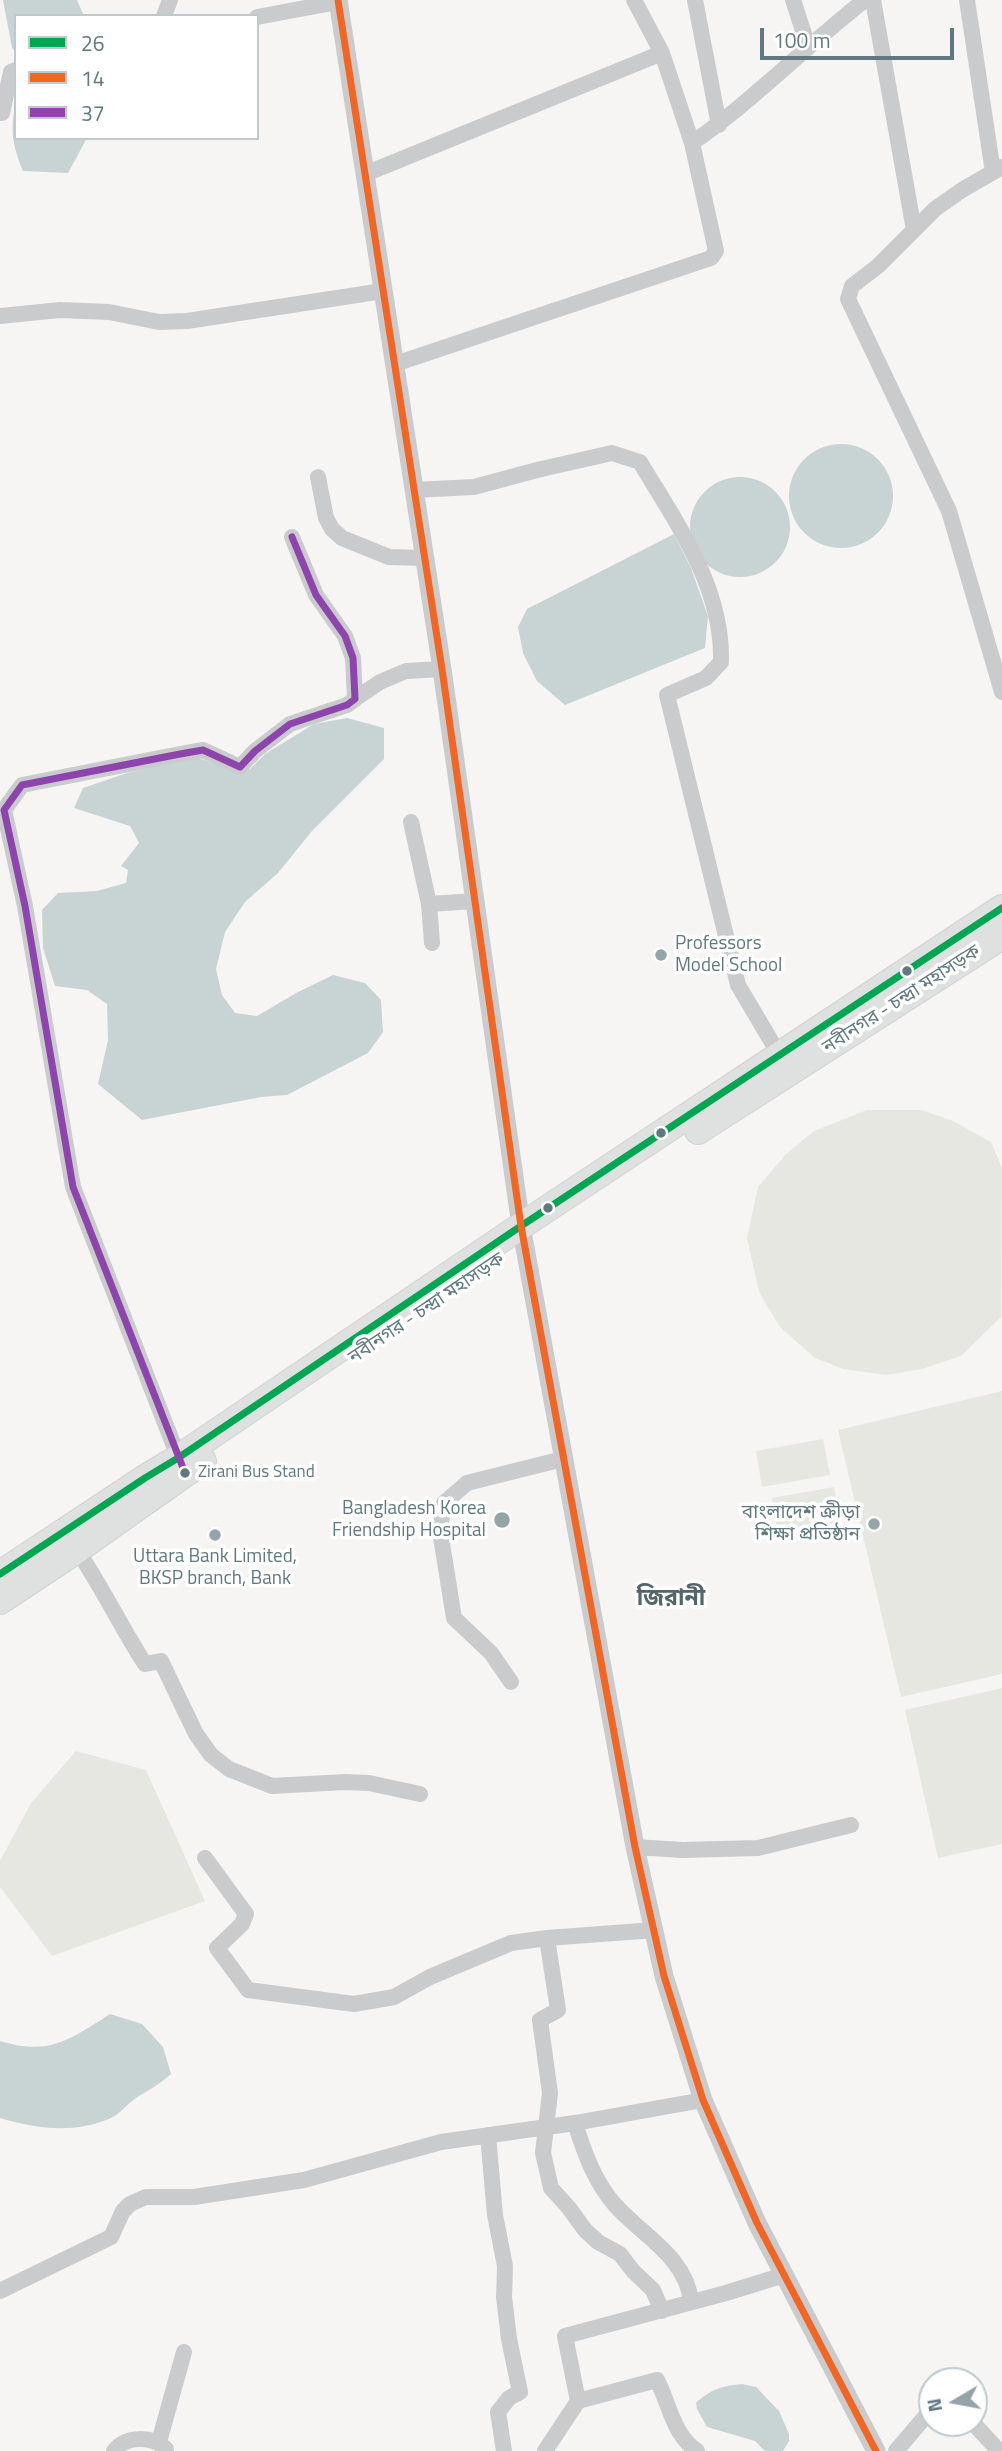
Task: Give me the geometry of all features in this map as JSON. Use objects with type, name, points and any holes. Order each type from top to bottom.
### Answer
[{"type":"highway","name":"নবীনগর - চন্দ্রা মহাসড়ক","points":[[0,1601],[78,1550],[182,1465],[523,1235],[780,1056],[1002,908]]},
{"type":"highway","name":"নবীনগর - চন্দ্রা মহাসড়ক","points":[[523,1235],[1002,936]]},
{"type":"highway","name":"নবীনগর - চন্দ্রা মহাসড়ক","points":[[0,1574],[145,1478],[182,1465]]},
{"type":"street","points":[[395,364],[711,258],[716,251],[692,143],[662,53],[634,0]]},
{"type":"street","points":[[695,0],[719,124]]},
{"type":"street","points":[[793,0],[808,46]]},
{"type":"street","points":[[692,143],[774,80],[808,46],[865,0]]},
{"type":"street","points":[[873,0],[914,230]]},
{"type":"street","points":[[967,0],[998,169],[935,209],[878,266],[852,286],[848,299],[949,512],[1002,692]]},
{"type":"street","points":[[259,17],[338,1],[442,668],[523,1235],[635,1847],[664,1976],[703,2100],[757,2223],[876,2451]]},
{"type":"street","points":[[365,174],[662,53]]},
{"type":"street","points":[[0,113],[11,72],[14,71]]},
{"type":"street","points":[[0,316],[60,310],[109,312],[159,322],[187,321],[383,291]]},
{"type":"street","points":[[414,490],[474,487],[612,453],[640,462],[699,562],[713,603],[721,637],[721,662],[706,678],[667,695],[738,985],[780,1056]]},
{"type":"street","points":[[318,477],[326,518],[332,530],[342,538],[389,557],[425,558]]},
{"type":"street","points":[[292,537],[316,595],[345,636],[353,658],[355,698]]},
{"type":"street","points":[[182,1465],[73,1187],[25,906],[2,811],[22,785],[180,754],[203,750],[240,767],[255,751],[290,724],[347,705],[380,682],[406,671],[442,668]]},
{"type":"street","points":[[411,822],[429,904],[432,943]]},
{"type":"street","points":[[429,904],[475,901]]},
{"type":"street","points":[[511,1682],[491,1653],[454,1618],[440,1531],[443,1503],[467,1483],[563,1460]]},
{"type":"street","points":[[78,1550],[145,1664],[161,1661],[195,1734],[211,1755],[229,1769],[272,1786],[369,1783],[420,1794]]},
{"type":"street","points":[[635,1847],[683,1850],[758,1848],[851,1825]]},
{"type":"street","points":[[205,1858],[246,1914],[242,1924],[217,1948],[248,1990],[354,2004],[394,1997],[430,1977],[511,1943],[655,1930]]},
{"type":"street","points":[[547,1938],[558,2010],[540,2020],[550,2093],[542,2152],[551,2188],[585,2230],[598,2242],[621,2254],[633,2271],[653,2290],[662,2311]]},
{"type":"street","points":[[0,2291],[111,2237],[123,2211],[130,2204],[146,2197],[194,2197],[304,2180],[441,2142],[575,2123],[703,2100]]},
{"type":"street","points":[[575,2123],[586,2157],[608,2195],[684,2274],[690,2288],[691,2301]]},
{"type":"street","points":[[488,2135],[495,2215],[505,2266],[504,2297],[509,2339],[520,2392],[509,2398],[498,2412],[504,2451]]},
{"type":"street","points":[[578,2401],[565,2336],[784,2275]]},
{"type":"street","points":[[164,2447],[159,2442],[184,2353]]},
{"type":"street","points":[[545,2451],[578,2401],[657,2380],[667,2398],[677,2430],[697,2451]]},
{"type":"street","points":[[896,2451],[918,2425]]},
{"type":"street","points":[[986,2437],[999,2451]]},
{"type":"street","points":[[114,2451],[118,2445],[143,2438],[164,2447]]},
{"type":"shaded area","points":[[3,0],[77,0],[83,14],[14,14],[14,50]]},
{"type":"shaded area","points":[[14,114],[14,140],[86,140],[68,173],[23,171],[16,153],[13,137]]},
{"type":"shaded area","points":[[841,444],[861,448],[878,459],[889,476],[893,496],[889,516],[878,533],[861,544],[841,548],[821,544],[804,533],[793,516],[789,496],[793,476],[804,459],[821,448]]},
{"type":"shaded area","points":[[740,477],[759,481],[775,492],[786,508],[790,527],[786,546],[775,562],[759,573],[740,577],[721,573],[705,562],[694,546],[690,527],[694,508],[705,492],[721,481]]},
{"type":"shaded area","points":[[674,534],[691,568],[708,616],[705,648],[565,705],[537,681],[523,653],[518,627],[527,609]]},
{"type":"shaded area","points":[[347,718],[384,728],[384,759],[312,831],[278,873],[245,902],[225,932],[216,969],[222,995],[235,1013],[257,1016],[333,975],[365,983],[381,1000],[383,1032],[368,1053],[287,1095],[261,1097],[142,1120],[98,1084],[108,1040],[107,1004],[87,990],[55,986],[43,948],[42,910],[58,893],[97,891],[126,883],[128,870],[121,866],[139,843],[130,826],[74,808],[83,788],[130,772],[196,757],[239,772],[250,769],[265,754],[314,724]]},
{"type":"shaded area","points":[[867,1110],[922,1110],[953,1121],[991,1142],[1002,1168],[1001,1317],[961,1356],[922,1369],[886,1375],[843,1369],[815,1358],[780,1327],[759,1292],[747,1238],[758,1187],[786,1154],[814,1131]]},
{"type":"shaded area","points":[[1002,1391],[1002,1674],[901,1697],[838,1430]]},
{"type":"shaded area","points":[[823,1439],[830,1475],[762,1487],[756,1451]]},
{"type":"shaded area","points":[[834,1487],[841,1524],[778,1535],[772,1498]]},
{"type":"shaded area","points":[[1002,1688],[1002,1844],[938,1858],[905,1710]]},
{"type":"shaded area","points":[[76,1751],[146,1770],[205,1901],[52,1956],[0,1887],[0,1861],[31,1803]]},
{"type":"shaded area","points":[[110,2014],[142,2024],[163,2047],[171,2074],[114,2116],[97,2123],[56,2128],[27,2125],[0,2118],[0,2041],[33,2047],[46,2046],[70,2038]]},
{"type":"shaded area","points":[[742,2384],[756,2387],[779,2411],[789,2434],[789,2441],[783,2451],[765,2451],[755,2441],[707,2427],[696,2403],[717,2389]]},
{"type":"transit line","name":"14","points":[[338,0],[442,669],[521,1226],[635,1847],[664,1976],[703,2100],[757,2223],[876,2451]]},
{"type":"transit line","name":"37","points":[[185,1473],[73,1187],[25,906],[4,810],[22,785],[180,754],[203,750],[240,767],[255,751],[290,724],[347,705],[355,699],[353,658],[345,636],[316,595],[292,537]]},
{"type":"transit line","name":"26","points":[[0,1574],[1002,908]]},
{"type":"place","name":"Professors Model School","points":[[661,955]]},
{"type":"place","name":"Zirani Bus Stand","points":[[185,1473]]},
{"type":"place","name":"Bangladesh Korea Friendship Hospital","points":[[502,1520]]},
{"type":"place","name":"বাংলাদেশ ক্রীড়া শিক্ষা প্রতিষ্ঠান","points":[[874,1524]]},
{"type":"place","name":"Uttara Bank Limited, BKSP branch, Bank","points":[[215,1535]]},
{"type":"district","name":"জিরানী","points":[[671,1599]]}]
